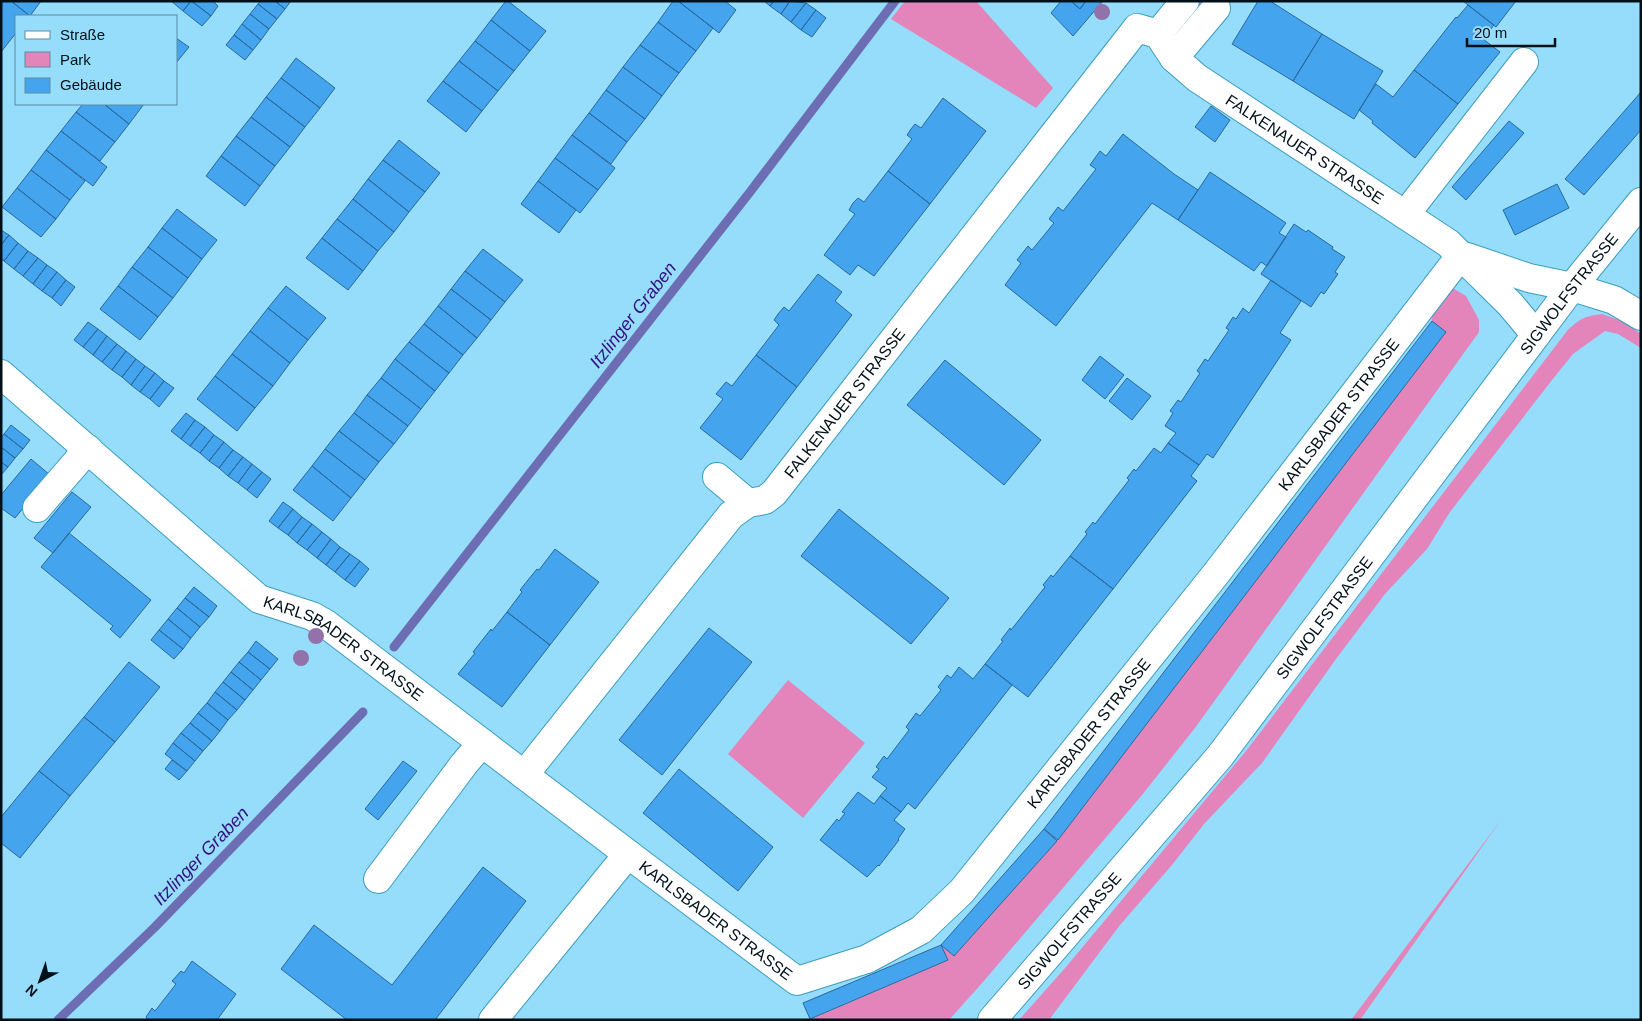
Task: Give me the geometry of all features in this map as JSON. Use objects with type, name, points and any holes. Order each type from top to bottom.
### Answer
[{"type":"street","points":[[1158,34],[1185,1]]},
{"type":"street","points":[[1174,58],[1216,8]]},
{"type":"street","name":"FALKENAUER STRASSE","points":[[739,509],[765,500],[774,493],[1137,28],[1158,34],[1174,58],[1197,78],[1448,243],[1510,304],[1536,335]]},
{"type":"street","points":[[1405,215],[1524,62]]},
{"type":"street","name":"SIGWOLFSTRASSE","points":[[992,1020],[1220,756],[1572,287],[1641,202]]},
{"type":"street","name":"FALKENAUER STRASSE","points":[[1461,255],[1529,278],[1572,287],[1614,300],[1641,316]]},
{"type":"street","name":"KARLSBADER STRASSE","points":[[1,374],[259,599],[312,616],[326,624],[797,982],[867,959],[921,930],[962,891],[1214,575],[1461,255]]},
{"type":"street","points":[[37,508],[88,449]]},
{"type":"street","points":[[524,774],[739,509],[711,484]]},
{"type":"street","points":[[378,879],[464,764],[482,743]]},
{"type":"street","name":"KARLSBADER STRASSE","points":[[493,1020],[628,854]]},
{"type":"green space","points":[[905,1],[976,1],[1053,88],[1036,108],[891,19]]},
{"type":"green space","points":[[1451,287],[1466,296],[1479,320],[1479,332],[1195,728],[1142,795],[983,982],[949,1020],[809,1020],[947,960],[941,945],[954,956],[1057,841],[1044,829],[1058,840],[1446,332],[1432,321],[1433,301]]},
{"type":"green space","points":[[1602,314],[1624,322],[1641,334],[1641,348],[1618,334],[1605,331],[1573,354],[1450,512],[1427,549],[1385,594],[1262,763],[1204,824],[1172,865],[1120,925],[1049,1020],[1019,1020],[1066,967],[1246,751],[1567,331],[1583,319]]},
{"type":"green space","points":[[788,680],[865,743],[803,818],[728,754]]},
{"type":"green space","points":[[1501,820],[1360,1020],[1351,1020]]},
{"type":"building","points":[[1,1],[11,1],[29,15],[15,15],[15,34],[1,52]]},
{"type":"building","points":[[11,1],[41,1],[31,15]]},
{"type":"building","points":[[171,1],[191,1],[183,11]]},
{"type":"building","points":[[191,1],[211,16],[202,26],[183,11]]},
{"type":"building","points":[[192,1],[213,1],[218,6],[211,16]]},
{"type":"building","points":[[260,1],[275,1],[285,9],[277,19],[258,4]]},
{"type":"building","points":[[275,1],[291,1],[285,9]]},
{"type":"building","points":[[506,1],[546,31],[530,51],[491,20]]},
{"type":"building","points":[[673,1],[678,1],[713,28],[696,51],[658,22]]},
{"type":"building","points":[[678,1],[725,1],[736,10],[719,33]]},
{"type":"building","points":[[764,1],[774,1],[770,6]]},
{"type":"building","points":[[774,1],[790,1],[781,14],[770,6]]},
{"type":"building","points":[[790,1],[806,3],[791,22],[781,14]]},
{"type":"building","points":[[1061,1],[1071,1],[1080,9],[1086,1],[1103,1],[1073,36],[1051,13]]},
{"type":"building","points":[[1071,1],[1086,1],[1080,9]]},
{"type":"building","points":[[1258,1],[1270,1],[1322,34],[1293,81],[1232,44]]},
{"type":"building","points":[[1463,1],[1516,1],[1496,27]]},
{"type":"building","points":[[806,3],[816,10],[801,30],[791,22]]},
{"type":"building","points":[[258,4],[277,19],[269,29],[250,14]]},
{"type":"building","points":[[1468,5],[1494,25],[1483,39],[1500,52],[1458,104],[1414,70],[1456,17]]},
{"type":"building","points":[[816,10],[826,18],[812,37],[801,30]]},
{"type":"building","points":[[250,14],[269,29],[261,40],[242,24]]},
{"type":"building","points":[[491,20],[530,51],[514,71],[475,41]]},
{"type":"building","points":[[658,22],[696,51],[679,73],[640,45]]},
{"type":"building","points":[[242,24],[261,40],[253,50],[234,35]]},
{"type":"building","points":[[1322,34],[1383,71],[1354,119],[1293,81]]},
{"type":"building","points":[[234,35],[253,50],[245,60],[226,45]]},
{"type":"building","points":[[178,39],[189,47],[178,61]]},
{"type":"building","points":[[475,41],[514,71],[498,91],[459,61]]},
{"type":"building","points":[[640,45],[679,73],[662,96],[623,67]]},
{"type":"building","points":[[296,58],[335,88],[320,108],[281,78]]},
{"type":"building","points":[[459,61],[498,91],[482,111],[443,81]]},
{"type":"building","points":[[623,67],[662,96],[645,119],[606,90]]},
{"type":"building","points":[[1414,70],[1458,104],[1415,158],[1359,110],[1376,84],[1393,97]]},
{"type":"building","points":[[281,78],[320,108],[305,127],[266,97]]},
{"type":"building","points":[[443,81],[482,111],[466,132],[427,101]]},
{"type":"building","points":[[606,90],[645,119],[627,142],[589,113]]},
{"type":"building","points":[[1641,92],[1641,130],[1584,195],[1565,179]]},
{"type":"building","points":[[266,97],[305,127],[290,147],[251,117]]},
{"type":"building","points":[[943,98],[986,131],[930,204],[888,171],[912,139],[907,135],[911,129],[915,124],[921,128]]},
{"type":"building","points":[[82,105],[105,105],[129,124],[115,142],[76,112]]},
{"type":"building","points":[[105,105],[143,105],[129,124]]},
{"type":"building","points":[[1211,106],[1230,120],[1215,142],[1195,127]]},
{"type":"building","points":[[76,112],[115,142],[100,161],[61,131]]},
{"type":"building","points":[[589,113],[627,142],[611,164],[572,135]]},
{"type":"building","points":[[251,117],[290,147],[275,166],[236,136]]},
{"type":"building","points":[[1509,121],[1524,133],[1466,200],[1452,187]]},
{"type":"building","points":[[61,131],[107,167],[93,186],[46,150]]},
{"type":"building","points":[[1123,134],[1174,174],[1198,190],[1178,220],[1152,203],[1056,326],[1005,285],[1021,263],[1017,260],[1028,246],[1032,250],[1054,223],[1049,219],[1058,207],[1063,211],[1096,169],[1090,165],[1100,151],[1106,156]]},
{"type":"building","points":[[572,135],[615,168],[598,190],[555,158]]},
{"type":"building","points":[[236,136],[275,166],[260,186],[221,156]]},
{"type":"building","points":[[399,140],[440,173],[425,192],[383,160]]},
{"type":"building","points":[[46,150],[85,181],[70,200],[31,170]]},
{"type":"building","points":[[221,156],[260,186],[245,206],[206,176]]},
{"type":"building","points":[[555,158],[598,190],[580,213],[538,181]]},
{"type":"building","points":[[383,160],[425,192],[409,212],[368,179]]},
{"type":"building","points":[[31,170],[70,200],[56,219],[17,188]]},
{"type":"building","points":[[888,171],[930,204],[874,276],[858,265],[850,275],[824,255],[855,214],[849,210],[853,203],[858,198],[864,202]]},
{"type":"building","points":[[1210,172],[1286,223],[1279,233],[1286,237],[1267,266],[1261,262],[1254,271],[1178,220]]},
{"type":"building","points":[[368,179],[409,212],[394,232],[353,199]]},
{"type":"building","points":[[538,181],[576,210],[559,233],[521,204]]},
{"type":"building","points":[[1557,184],[1569,208],[1515,235],[1503,210]]},
{"type":"building","points":[[17,188],[56,219],[41,237],[2,207]]},
{"type":"building","points":[[353,199],[394,232],[378,251],[337,219]]},
{"type":"building","points":[[177,209],[217,240],[202,259],[162,228]]},
{"type":"building","points":[[337,219],[378,251],[363,271],[322,238]]},
{"type":"building","points":[[1294,224],[1306,232],[1308,230],[1345,257],[1335,272],[1338,274],[1324,294],[1321,292],[1311,307],[1261,274]]},
{"type":"building","points":[[162,228],[202,259],[188,278],[148,247]]},
{"type":"building","points":[[1,230],[9,235],[1,245]]},
{"type":"building","points":[[9,235],[18,243],[4,261],[1,259],[1,245]]},
{"type":"building","points":[[322,238],[363,271],[348,290],[306,258]]},
{"type":"building","points":[[18,243],[28,251],[14,269],[4,261]]},
{"type":"building","points":[[148,247],[188,278],[173,298],[132,267]]},
{"type":"building","points":[[483,249],[523,280],[505,302],[465,271]]},
{"type":"building","points":[[28,251],[38,258],[23,276],[14,269]]},
{"type":"building","points":[[38,258],[47,265],[33,284],[23,276]]},
{"type":"building","points":[[47,265],[57,272],[42,291],[33,284]]},
{"type":"building","points":[[132,267],[173,298],[158,317],[118,286]]},
{"type":"building","points":[[465,271],[505,302],[491,320],[451,289]]},
{"type":"building","points":[[57,272],[66,280],[52,298],[42,291]]},
{"type":"building","points":[[818,274],[842,292],[835,301],[852,315],[797,387],[756,355],[779,325],[774,320],[778,314],[784,307],[789,311]]},
{"type":"building","points":[[66,280],[75,287],[61,306],[52,298]]},
{"type":"building","points":[[1271,280],[1301,301],[1280,333],[1291,340],[1213,458],[1207,454],[1199,465],[1168,443],[1176,433],[1165,426],[1173,413],[1170,411],[1178,400],[1181,402],[1200,373],[1197,371],[1205,359],[1208,361],[1229,330],[1226,328],[1233,317],[1236,319],[1243,308],[1249,313]]},
{"type":"building","points":[[118,286],[158,317],[140,340],[100,309]]},
{"type":"building","points":[[286,286],[326,318],[308,340],[268,308]]},
{"type":"building","points":[[451,289],[491,320],[477,338],[438,306]]},
{"type":"building","points":[[438,306],[477,338],[463,355],[424,324]]},
{"type":"building","points":[[268,308],[308,340],[290,363],[250,331]]},
{"type":"building","points":[[1432,321],[1446,332],[1058,840],[1044,829]]},
{"type":"building","points":[[88,322],[98,329],[83,347],[74,340]]},
{"type":"building","points":[[424,324],[463,355],[449,373],[409,342]]},
{"type":"building","points":[[98,329],[107,336],[93,355],[83,347]]},
{"type":"building","points":[[250,331],[290,363],[273,386],[232,354]]},
{"type":"building","points":[[107,336],[117,344],[102,362],[93,355]]},
{"type":"building","points":[[409,342],[449,373],[435,391],[395,359]]},
{"type":"building","points":[[117,344],[126,351],[112,370],[102,362]]},
{"type":"building","points":[[126,351],[136,359],[122,377],[112,370]]},
{"type":"building","points":[[232,354],[273,386],[255,408],[215,376]]},
{"type":"building","points":[[756,355],[797,387],[741,460],[700,428],[723,399],[716,394],[726,382],[732,386]]},
{"type":"building","points":[[1100,356],[1124,375],[1105,399],[1082,380]]},
{"type":"building","points":[[136,359],[145,366],[131,385],[122,377]]},
{"type":"building","points":[[395,359],[435,391],[421,409],[381,378]]},
{"type":"building","points":[[945,360],[1041,440],[1004,485],[907,405]]},
{"type":"building","points":[[145,366],[155,373],[140,392],[131,385]]},
{"type":"building","points":[[155,373],[164,381],[150,399],[140,392]]},
{"type":"building","points":[[215,376],[255,408],[237,431],[197,399]]},
{"type":"building","points":[[381,378],[421,409],[408,426],[367,395]]},
{"type":"building","points":[[1127,378],[1151,396],[1132,420],[1109,401]]},
{"type":"building","points":[[164,381],[174,388],[159,407],[150,399]]},
{"type":"building","points":[[367,395],[408,426],[394,444],[354,413]]},
{"type":"building","points":[[186,413],[195,420],[181,439],[171,431]]},
{"type":"building","points":[[354,413],[394,444],[379,462],[339,431]]},
{"type":"building","points":[[195,420],[205,427],[190,446],[181,439]]},
{"type":"building","points":[[11,425],[30,440],[23,449],[4,434]]},
{"type":"building","points":[[205,427],[214,435],[200,453],[190,446]]},
{"type":"building","points":[[339,431],[379,462],[365,480],[325,449]]},
{"type":"building","points":[[4,434],[23,449],[15,458],[1,447],[1,438]]},
{"type":"building","points":[[214,435],[224,442],[209,461],[200,453]]},
{"type":"building","points":[[224,442],[233,450],[219,468],[209,461]]},
{"type":"building","points":[[1168,443],[1199,465],[1191,476],[1197,481],[1113,589],[1070,556],[1087,534],[1085,532],[1093,522],[1095,524],[1129,480],[1127,478],[1134,469],[1136,471],[1154,448],[1161,453]]},
{"type":"building","points":[[1,447],[15,458],[8,467],[1,462]]},
{"type":"building","points":[[325,449],[365,480],[351,498],[312,466]]},
{"type":"building","points":[[233,450],[243,457],[228,476],[219,468]]},
{"type":"building","points":[[243,457],[252,464],[238,483],[228,476]]},
{"type":"building","points":[[31,459],[50,475],[15,518],[1,508],[1,495]]},
{"type":"building","points":[[1,462],[8,467],[1,475]]},
{"type":"building","points":[[252,464],[262,472],[247,490],[238,483]]},
{"type":"building","points":[[312,466],[351,498],[333,521],[293,490]]},
{"type":"building","points":[[262,472],[271,479],[257,498],[247,490]]},
{"type":"building","points":[[72,492],[91,507],[53,553],[34,538]]},
{"type":"building","points":[[283,502],[293,509],[278,528],[269,521]]},
{"type":"building","points":[[293,509],[302,517],[288,535],[278,528]]},
{"type":"building","points":[[839,509],[949,598],[911,644],[801,556]]},
{"type":"building","points":[[302,517],[312,524],[297,543],[288,535]]},
{"type":"building","points":[[312,524],[322,532],[307,550],[297,543]]},
{"type":"building","points":[[322,532],[331,539],[317,558],[307,550]]},
{"type":"building","points":[[69,533],[151,600],[120,638],[110,629],[113,626],[41,567]]},
{"type":"building","points":[[331,539],[340,547],[326,565],[317,558]]},
{"type":"building","points":[[340,547],[350,554],[335,572],[326,565]]},
{"type":"building","points":[[555,549],[599,582],[550,645],[507,612],[522,592],[520,590]]},
{"type":"building","points":[[350,554],[360,561],[345,580],[335,572]]},
{"type":"building","points":[[1070,556],[1113,589],[1028,697],[985,664],[1003,641],[1001,640],[1010,628],[1011,630],[1045,587],[1043,585],[1051,575],[1053,577]]},
{"type":"building","points":[[360,561],[369,569],[355,587],[345,580]]},
{"type":"building","points":[[194,587],[217,606],[209,617],[185,598]]},
{"type":"building","points":[[185,598],[209,617],[200,627],[177,608]]},
{"type":"building","points":[[177,608],[200,627],[191,638],[168,619]]},
{"type":"building","points":[[507,612],[550,645],[502,707],[458,674],[491,629],[492,631]]},
{"type":"building","points":[[168,619],[191,638],[183,649],[159,630]]},
{"type":"building","points":[[709,628],[752,662],[662,775],[619,740]]},
{"type":"building","points":[[159,630],[183,649],[174,659],[151,640]]},
{"type":"building","points":[[256,641],[278,659],[270,669],[248,652]]},
{"type":"building","points":[[248,652],[270,669],[261,680],[239,662]]},
{"type":"building","points":[[129,662],[160,687],[115,742],[84,717]]},
{"type":"building","points":[[239,662],[261,680],[253,690],[231,672]]},
{"type":"building","points":[[985,664],[1012,685],[915,809],[908,803],[901,812],[880,796],[887,788],[872,777],[879,769],[876,767],[884,756],[887,759],[909,730],[906,727],[916,713],[920,716],[941,690],[938,687],[947,675],[951,678],[959,667],[973,679]]},
{"type":"building","points":[[231,672],[253,690],[245,700],[223,682]]},
{"type":"building","points":[[223,682],[245,700],[237,710],[215,692]]},
{"type":"building","points":[[215,692],[237,710],[228,720],[207,703]]},
{"type":"building","points":[[207,703],[228,720],[220,731],[198,713]]},
{"type":"building","points":[[198,713],[220,731],[212,741],[190,723]]},
{"type":"building","points":[[84,717],[115,742],[70,796],[39,771]]},
{"type":"building","points":[[190,723],[212,741],[203,751],[181,733]]},
{"type":"building","points":[[181,733],[203,751],[195,761],[173,743]]},
{"type":"building","points":[[173,743],[195,761],[187,771],[165,754]]},
{"type":"building","points":[[172,760],[187,771],[179,780],[165,769]]},
{"type":"building","points":[[403,761],[417,771],[378,820],[365,809]]},
{"type":"building","points":[[679,769],[773,847],[738,891],[643,813]]},
{"type":"building","points":[[39,771],[70,796],[20,858],[1,843],[1,817]]},
{"type":"building","points":[[858,792],[874,804],[880,796],[901,812],[894,820],[905,829],[879,866],[867,877],[820,840],[837,819],[839,821],[845,813],[842,812]]},
{"type":"building","points":[[1044,829],[1057,841],[954,956],[941,945]]},
{"type":"building","points":[[483,867],[526,901],[435,1020],[347,1020],[281,969],[314,925],[392,985]]},
{"type":"building","points":[[941,945],[948,960],[810,1019],[803,1003]]},
{"type":"building","points":[[192,961],[236,994],[217,1020],[148,1020],[146,1017],[152,1008],[155,1011],[176,984],[172,981],[181,971],[184,973]]},
{"type":"waterway","name":"Itzlinger Graben","points":[[394,647],[750,192],[895,1]]},
{"type":"waterway","name":"Itzlinger Graben","points":[[58,1020],[155,927],[363,712]]}]
